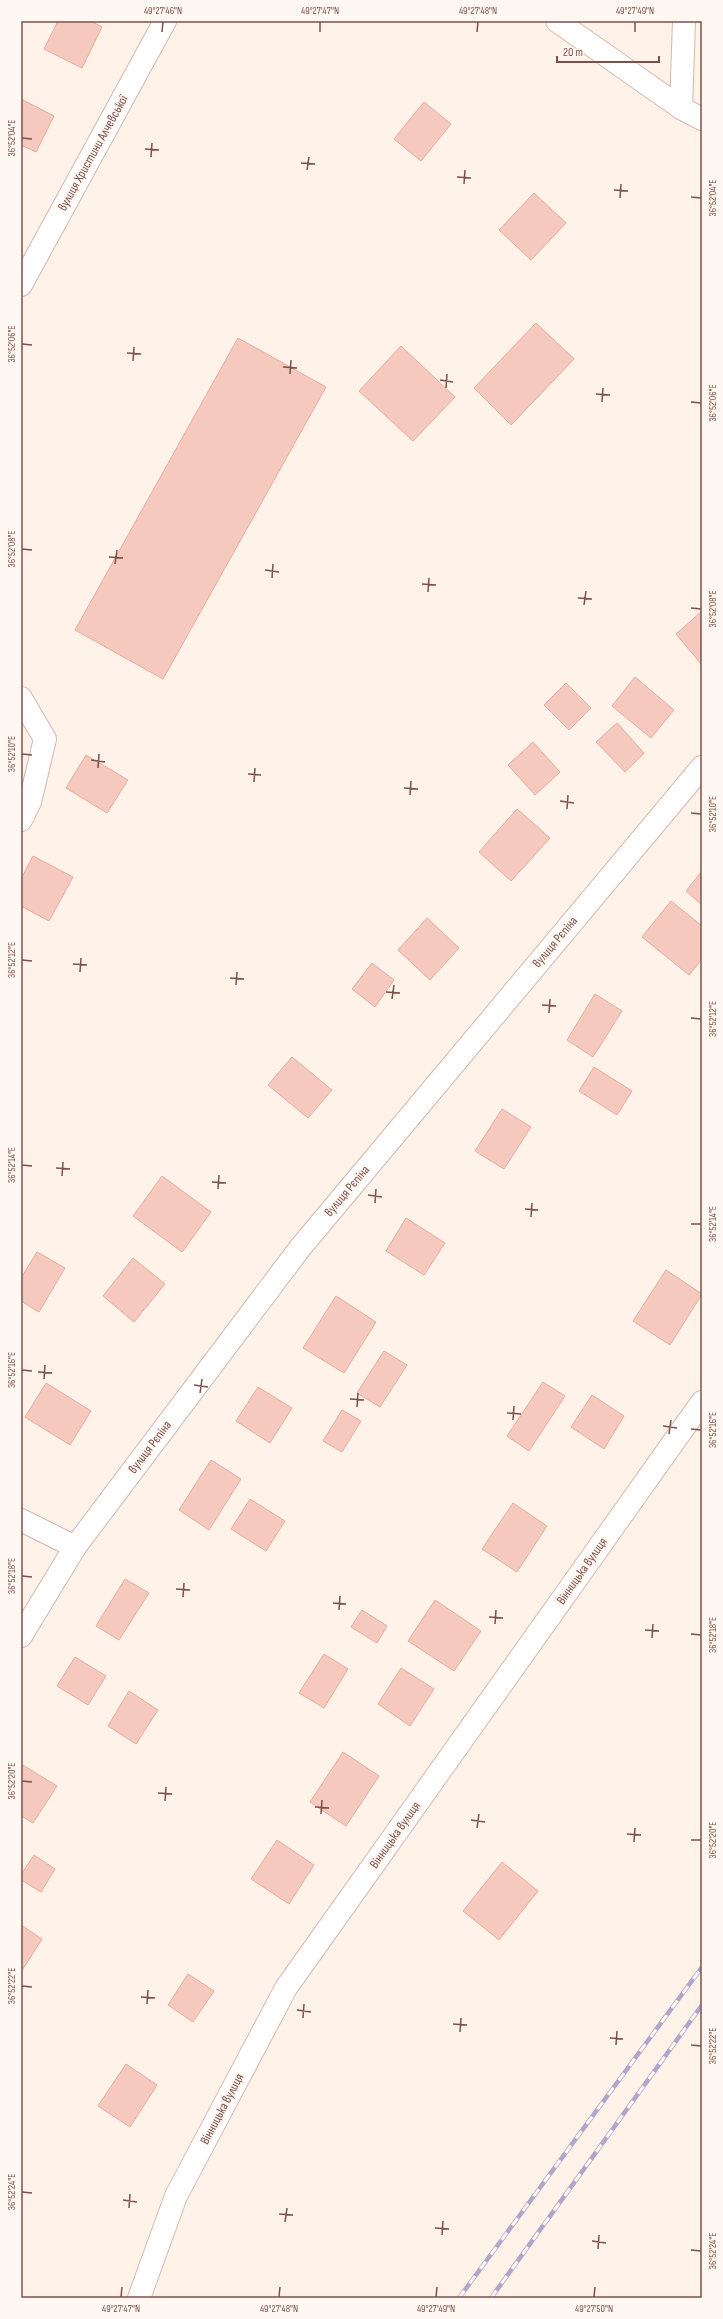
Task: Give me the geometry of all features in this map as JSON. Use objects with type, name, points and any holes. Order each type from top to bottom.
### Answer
[{"type":"street","name":"вулиця Христини Алчевської","points":[[21,285],[165,21]]},
{"type":"street","points":[[557,21],[680,108],[702,119]]},
{"type":"street","points":[[680,108],[684,21]]},
{"type":"street","points":[[21,698],[45,739],[30,802],[21,820]]},
{"type":"street","name":"вулиця Рєпіна","points":[[21,1636],[75,1547],[300,1248],[702,767]]},
{"type":"street","name":"Вінницька вулиця","points":[[139,2298],[176,2196],[286,1988],[702,1402]]},
{"type":"street","points":[[21,1520],[75,1547]]},
{"type":"building","points":[[58,21],[91,21],[102,27],[82,68],[44,49]]},
{"type":"building","points":[[21,99],[54,116],[36,152],[21,145]]},
{"type":"building","points":[[424,102],[451,124],[421,161],[394,139]]},
{"type":"building","points":[[534,193],[566,223],[531,260],[499,230]]},
{"type":"building","points":[[536,323],[574,359],[511,425],[474,388]]},
{"type":"building","points":[[238,338],[326,387],[163,679],[75,630]]},
{"type":"building","points":[[401,346],[455,397],[413,441],[359,391]]},
{"type":"building","points":[[702,611],[702,665],[676,634]]},
{"type":"building","points":[[635,677],[674,710],[651,738],[612,706]]},
{"type":"building","points":[[566,683],[591,708],[569,730],[544,705]]},
{"type":"building","points":[[617,723],[644,753],[625,772],[596,742]]},
{"type":"building","points":[[533,742],[560,772],[535,795],[508,765]]},
{"type":"building","points":[[86,755],[128,780],[107,813],[66,788]]},
{"type":"building","points":[[517,809],[550,838],[511,881],[479,852]]},
{"type":"building","points":[[33,856],[73,877],[49,921],[21,906],[21,879]]},
{"type":"building","points":[[702,871],[702,905],[686,891]]},
{"type":"building","points":[[671,901],[702,926],[702,959],[689,975],[642,937]]},
{"type":"building","points":[[427,918],[459,948],[430,980],[398,950]]},
{"type":"building","points":[[372,963],[394,980],[375,1007],[352,989]]},
{"type":"building","points":[[595,994],[622,1011],[593,1057],[567,1040]]},
{"type":"building","points":[[292,1057],[332,1090],[308,1118],[268,1085]]},
{"type":"building","points":[[594,1067],[632,1091],[617,1115],[579,1091]]},
{"type":"building","points":[[502,1109],[531,1127],[504,1169],[475,1151]]},
{"type":"building","points":[[162,1176],[211,1212],[182,1252],[133,1216]]},
{"type":"building","points":[[406,1218],[445,1243],[424,1275],[386,1251]]},
{"type":"building","points":[[37,1252],[65,1268],[39,1312],[21,1301],[21,1278]]},
{"type":"building","points":[[133,1258],[165,1284],[134,1322],[103,1296]]},
{"type":"building","points":[[666,1270],[702,1294],[670,1345],[633,1321]]},
{"type":"building","points":[[336,1296],[376,1322],[344,1373],[303,1348]]},
{"type":"building","points":[[384,1351],[407,1365],[380,1407],[357,1393]]},
{"type":"building","points":[[543,1382],[565,1396],[529,1451],[507,1436]]},
{"type":"building","points":[[46,1383],[91,1411],[70,1445],[25,1417]]},
{"type":"building","points":[[258,1387],[292,1408],[270,1443],[236,1421]]},
{"type":"building","points":[[592,1395],[624,1416],[604,1449],[571,1427]]},
{"type":"building","points":[[342,1410],[361,1421],[342,1452],[323,1441]]},
{"type":"building","points":[[211,1460],[241,1479],[209,1530],[179,1510]]},
{"type":"building","points":[[250,1499],[285,1521],[266,1551],[231,1529]]},
{"type":"building","points":[[513,1503],[547,1526],[517,1572],[482,1549]]},
{"type":"building","points":[[125,1579],[149,1593],[119,1640],[96,1626]]},
{"type":"building","points":[[435,1600],[481,1631],[454,1671],[408,1641]]},
{"type":"building","points":[[362,1610],[387,1626],[377,1643],[351,1627]]},
{"type":"building","points":[[324,1654],[348,1669],[324,1708],[299,1693]]},
{"type":"building","points":[[75,1657],[106,1676],[88,1705],[57,1686]]},
{"type":"building","points":[[401,1668],[434,1689],[410,1726],[378,1704]]},
{"type":"building","points":[[129,1691],[158,1710],[136,1744],[108,1726]]},
{"type":"building","points":[[343,1752],[379,1776],[346,1826],[310,1802]]},
{"type":"building","points":[[21,1764],[57,1786],[33,1823],[21,1816]]},
{"type":"building","points":[[277,1840],[314,1865],[289,1904],[251,1879]]},
{"type":"building","points":[[34,1855],[55,1869],[41,1892],[21,1880],[21,1875]]},
{"type":"building","points":[[502,1862],[538,1891],[499,1940],[463,1911]]},
{"type":"building","points":[[21,1925],[42,1939],[21,1972]]},
{"type":"building","points":[[188,1974],[214,1991],[193,2022],[168,2005]]},
{"type":"building","points":[[126,2064],[157,2085],[130,2127],[98,2106]]},
{"type":"railway","points":[[459,2298],[702,1967]]},
{"type":"railway","points":[[491,2298],[702,2005]]}]
